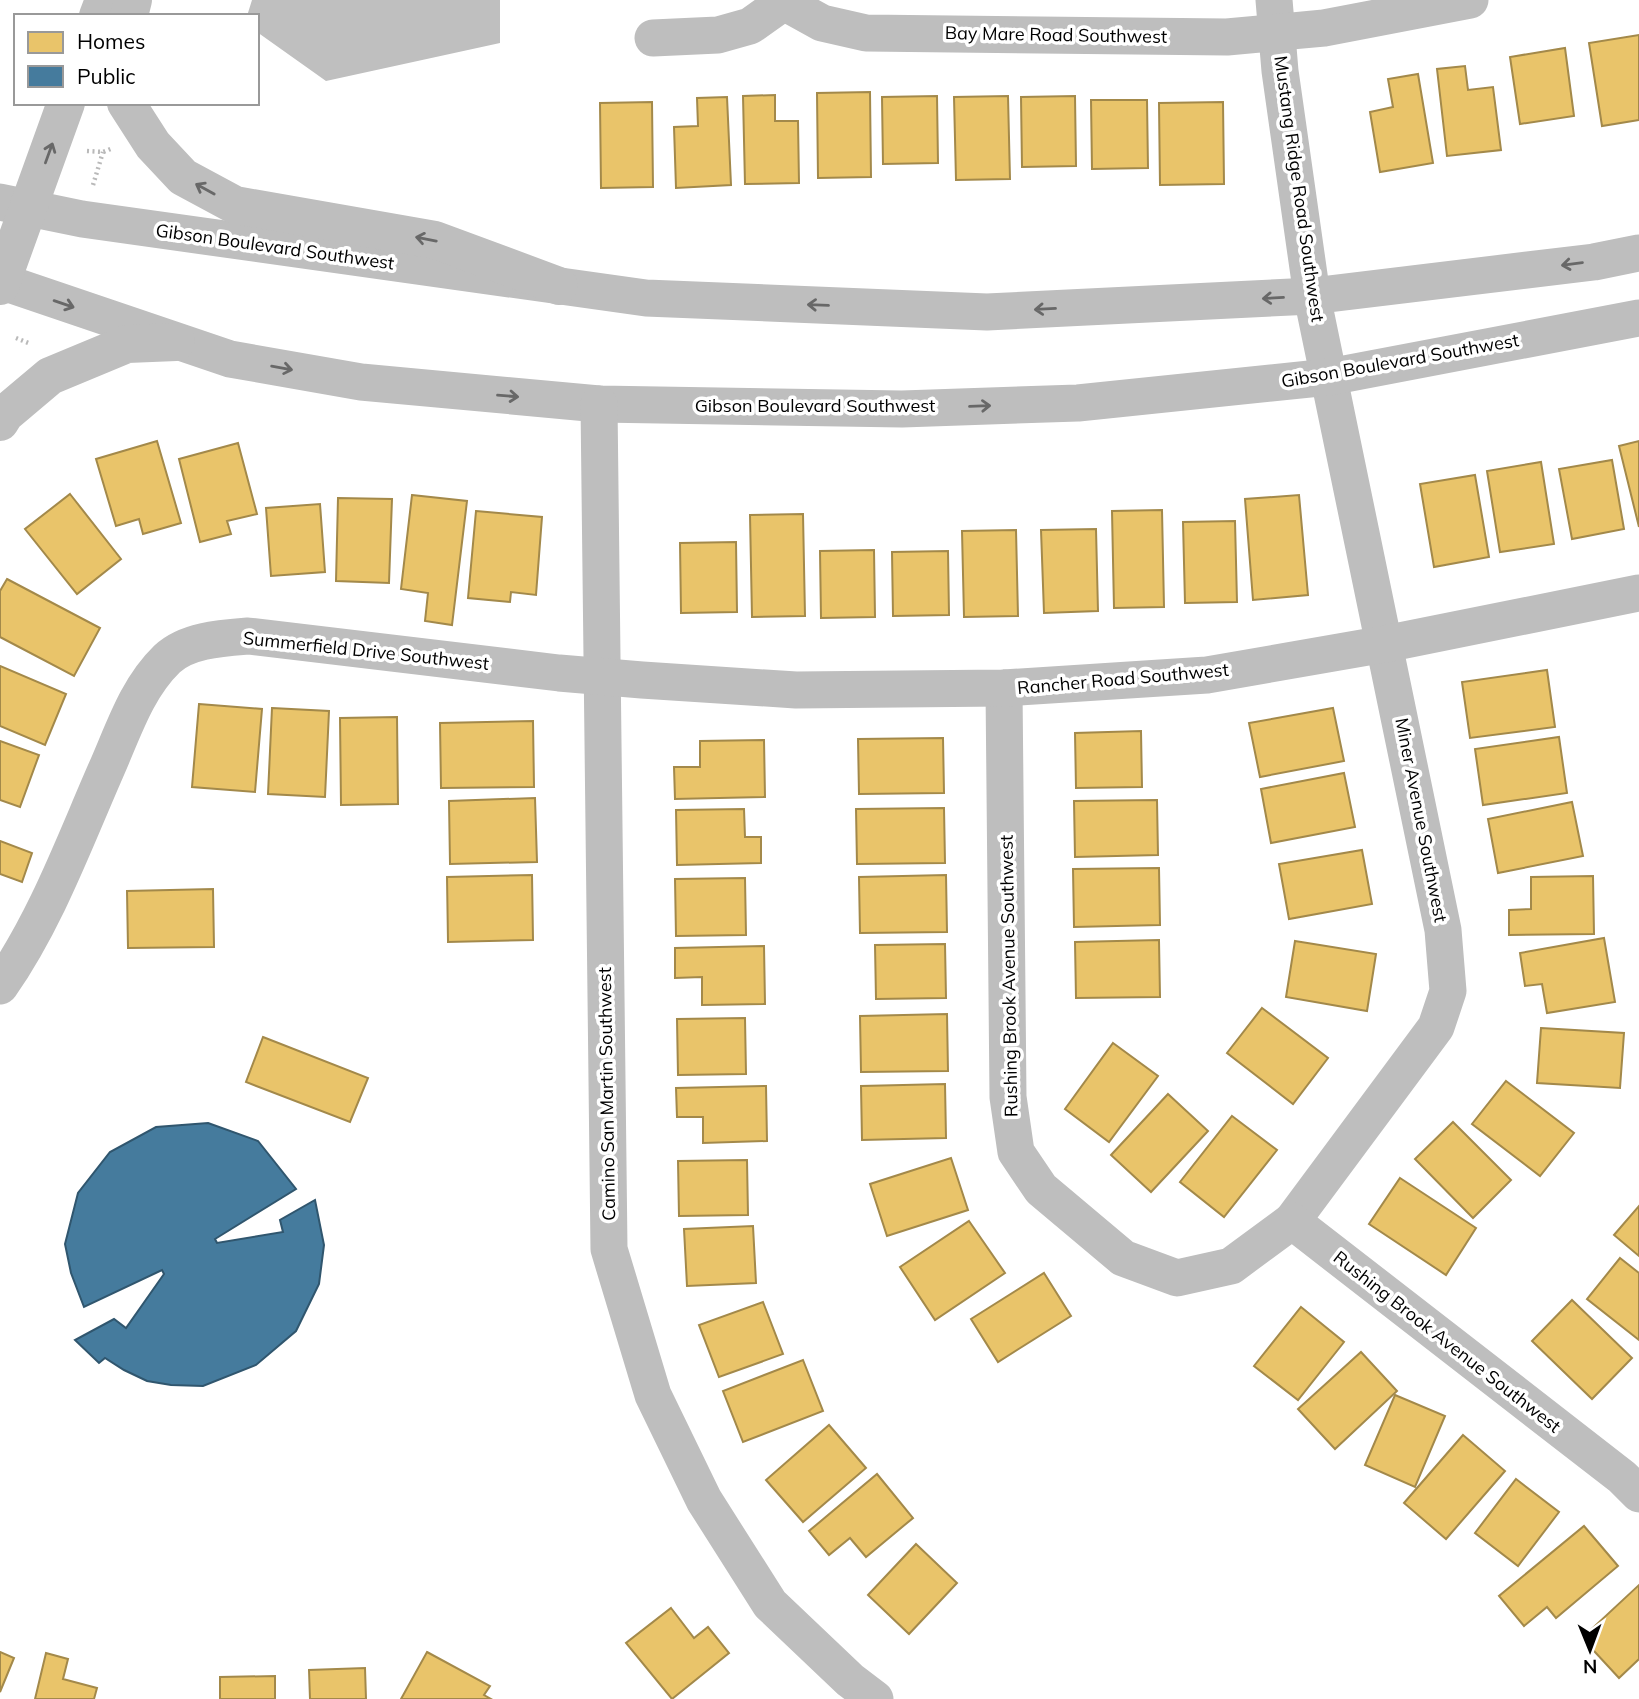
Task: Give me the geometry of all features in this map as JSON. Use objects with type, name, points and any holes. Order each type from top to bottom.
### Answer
[{"type":"main road","points":[[1,283],[14,205],[65,105]]},
{"type":"main road","points":[[127,105],[153,145],[183,177],[235,205],[435,240],[559,286]]},
{"type":"main road","points":[[0,422],[5,414],[50,376],[127,344],[176,342]]},
{"type":"street","name":"Bay Mare Road Southwest","points":[[653,38],[718,35],[750,26],[783,1],[822,23],[866,33],[1227,37],[1275,17],[1324,29],[1470,0]]},
{"type":"street","name":"Mustang Ridge Road Southwest","points":[[1275,17],[1312,296],[1329,377]]},
{"type":"street","name":"Gibson Boulevard Southwest","points":[[14,205],[82,219],[646,298],[987,312],[1312,296],[1594,262],[1639,253]]},
{"type":"street","name":"Gibson Boulevard Southwest","points":[[1,283],[230,359],[361,382],[598,404],[902,409],[1078,403],[1329,377],[1639,318]]},
{"type":"street","name":"Miner Avenue Southwest","points":[[1292,1221],[1436,1027],[1448,991],[1443,930],[1329,377]]},
{"type":"street","name":"Camino San Martin Southwest","points":[[598,404],[609,1250],[653,1395],[704,1500],[771,1604],[855,1693]]},
{"type":"street","name":"Rancher Road Southwest","points":[[601,677],[796,690],[1004,688],[1207,675],[1385,644],[1639,593]]},
{"type":"street","name":"Summerfield Drive Southwest","points":[[0,986],[19,959],[59,878],[140,693],[169,657],[204,640],[248,636],[601,677]]},
{"type":"street","name":"Rushing Brook Avenue Southwest","points":[[1004,688],[1008,1097],[1016,1152],[1041,1189],[1123,1258],[1177,1278],[1231,1266],[1292,1221],[1633,1476]]},
{"type":"path","points":[[83,150],[103,152],[92,186]]},
{"type":"shaded area","points":[[252,0],[500,0],[500,43],[326,81],[259,33],[259,14],[248,14]]},
{"type":"building: Homes","points":[[1639,35],[1639,120],[1602,126],[1589,43]]},
{"type":"building: Homes","points":[[1565,48],[1574,116],[1520,124],[1510,57]]},
{"type":"building: Homes","points":[[1465,66],[1468,90],[1493,87],[1501,150],[1447,156],[1437,69]]},
{"type":"building: Homes","points":[[1418,74],[1433,163],[1380,172],[1370,112],[1393,107],[1388,79]]},
{"type":"building: Homes","points":[[870,92],[871,177],[818,178],[817,93]]},
{"type":"building: Homes","points":[[775,95],[775,121],[798,121],[799,183],[745,184],[743,96]]},
{"type":"building: Homes","points":[[937,96],[938,163],[883,164],[882,97]]},
{"type":"building: Homes","points":[[1008,96],[1010,179],[956,180],[954,97]]},
{"type":"building: Homes","points":[[1075,96],[1076,166],[1022,167],[1021,97]]},
{"type":"building: Homes","points":[[727,97],[731,185],[676,188],[674,127],[698,126],[697,98]]},
{"type":"building: Homes","points":[[1091,100],[1147,100],[1148,168],[1092,169]]},
{"type":"building: Homes","points":[[652,102],[653,187],[601,188],[600,103]]},
{"type":"building: Homes","points":[[1223,102],[1224,184],[1160,185],[1159,103]]},
{"type":"building: Homes","points":[[157,441],[181,523],[143,534],[139,519],[116,526],[96,459]]},
{"type":"building: Homes","points":[[1639,441],[1639,527],[1619,446]]},
{"type":"building: Homes","points":[[238,443],[257,514],[227,521],[231,534],[200,542],[179,459]]},
{"type":"building: Homes","points":[[1612,460],[1624,529],[1572,539],[1559,469]]},
{"type":"building: Homes","points":[[1541,462],[1554,544],[1500,552],[1487,471]]},
{"type":"building: Homes","points":[[1475,475],[1489,557],[1434,567],[1420,484]]},
{"type":"building: Homes","points":[[70,494],[121,559],[77,594],[25,529]]},
{"type":"building: Homes","points":[[412,495],[467,501],[452,625],[425,621],[428,593],[401,589]]},
{"type":"building: Homes","points":[[1299,495],[1308,595],[1253,600],[1245,499]]},
{"type":"building: Homes","points":[[338,498],[392,499],[389,583],[336,581]]},
{"type":"building: Homes","points":[[320,504],[325,572],[271,576],[266,508]]},
{"type":"building: Homes","points":[[1162,510],[1164,607],[1114,608],[1112,511]]},
{"type":"building: Homes","points":[[476,511],[542,517],[536,595],[511,592],[510,602],[468,598]]},
{"type":"building: Homes","points":[[803,514],[805,616],[752,617],[750,515]]},
{"type":"building: Homes","points":[[1235,521],[1237,602],[1185,603],[1183,522]]},
{"type":"building: Homes","points":[[1096,529],[1098,611],[1044,613],[1041,530]]},
{"type":"building: Homes","points":[[1016,530],[1018,616],[964,617],[962,531]]},
{"type":"building: Homes","points":[[736,542],[737,612],[681,613],[680,543]]},
{"type":"building: Homes","points":[[874,550],[875,617],[821,618],[820,551]]},
{"type":"building: Homes","points":[[948,551],[949,615],[893,616],[892,552]]},
{"type":"building: Homes","points":[[7,579],[100,628],[74,676],[0,637],[0,591]]},
{"type":"building: Homes","points":[[0,666],[66,694],[45,745],[0,726]]},
{"type":"building: Homes","points":[[1547,670],[1555,727],[1470,738],[1462,682]]},
{"type":"building: Homes","points":[[199,704],[262,709],[255,792],[192,787]]},
{"type":"building: Homes","points":[[272,708],[329,711],[325,797],[268,794]]},
{"type":"building: Homes","points":[[1333,708],[1344,761],[1260,777],[1249,723]]},
{"type":"building: Homes","points":[[397,717],[398,804],[341,805],[340,718]]},
{"type":"building: Homes","points":[[533,721],[534,787],[441,788],[440,723]]},
{"type":"building: Homes","points":[[1141,731],[1142,787],[1076,788],[1075,733]]},
{"type":"building: Homes","points":[[1559,737],[1567,793],[1483,805],[1475,749]]},
{"type":"building: Homes","points":[[943,738],[944,793],[859,794],[858,739]]},
{"type":"building: Homes","points":[[764,740],[765,797],[675,799],[674,767],[700,767],[700,741]]},
{"type":"building: Homes","points":[[0,741],[39,755],[20,807],[0,800]]},
{"type":"building: Homes","points":[[1344,773],[1355,827],[1271,843],[1261,789]]},
{"type":"building: Homes","points":[[535,798],[537,862],[450,864],[449,801]]},
{"type":"building: Homes","points":[[1157,800],[1158,855],[1075,857],[1074,801]]},
{"type":"building: Homes","points":[[1572,802],[1583,856],[1498,873],[1488,819]]},
{"type":"building: Homes","points":[[944,808],[945,863],[857,864],[856,809]]},
{"type":"building: Homes","points":[[744,809],[745,837],[761,837],[761,863],[677,865],[676,810]]},
{"type":"building: Homes","points":[[0,841],[32,853],[22,882],[0,874]]},
{"type":"building: Homes","points":[[1362,850],[1372,904],[1289,919],[1279,864]]},
{"type":"building: Homes","points":[[1159,868],[1160,925],[1074,927],[1073,869]]},
{"type":"building: Homes","points":[[532,875],[533,940],[448,942],[447,877]]},
{"type":"building: Homes","points":[[946,875],[947,932],[860,933],[859,877]]},
{"type":"building: Homes","points":[[1593,876],[1594,934],[1509,935],[1509,910],[1531,909],[1531,877]]},
{"type":"building: Homes","points":[[745,878],[746,935],[676,936],[675,879]]},
{"type":"building: Homes","points":[[213,889],[214,947],[128,948],[127,891]]},
{"type":"building: Homes","points":[[1604,938],[1615,1002],[1547,1013],[1542,984],[1525,986],[1520,953]]},
{"type":"building: Homes","points":[[1159,940],[1160,997],[1076,998],[1075,942]]},
{"type":"building: Homes","points":[[1295,941],[1376,954],[1367,1011],[1286,997]]},
{"type":"building: Homes","points":[[945,944],[946,998],[876,999],[875,945]]},
{"type":"building: Homes","points":[[764,946],[765,1004],[702,1005],[702,977],[675,978],[675,948]]},
{"type":"building: Homes","points":[[1262,1008],[1328,1058],[1293,1104],[1227,1053]]},
{"type":"building: Homes","points":[[947,1014],[948,1071],[861,1072],[860,1016]]},
{"type":"building: Homes","points":[[745,1018],[746,1074],[678,1075],[677,1019]]},
{"type":"building: Homes","points":[[1541,1028],[1624,1033],[1620,1088],[1537,1083]]},
{"type":"building: Homes","points":[[263,1037],[368,1078],[350,1122],[246,1082]]},
{"type":"building: Homes","points":[[1113,1043],[1158,1076],[1109,1142],[1065,1109]]},
{"type":"building: Homes","points":[[1506,1081],[1574,1133],[1540,1176],[1472,1124]]},
{"type":"building: Homes","points":[[945,1084],[946,1138],[862,1140],[861,1086]]},
{"type":"building: Homes","points":[[766,1086],[767,1141],[703,1143],[703,1117],[677,1117],[676,1088]]},
{"type":"building: Homes","points":[[1168,1094],[1208,1131],[1151,1192],[1111,1155]]},
{"type":"building: Homes","points":[[1232,1116],[1277,1150],[1224,1217],[1180,1182]]},
{"type":"building: Homes","points":[[1453,1122],[1511,1180],[1473,1218],[1415,1159]]},
{"type":"building: Homes","points":[[951,1158],[968,1210],[887,1236],[870,1184]]},
{"type":"building: Homes","points":[[747,1160],[748,1215],[679,1216],[678,1161]]},
{"type":"building: Homes","points":[[1400,1178],[1476,1228],[1446,1275],[1369,1224]]},
{"type":"building: Homes","points":[[1639,1206],[1639,1256],[1614,1235]]},
{"type":"building: Homes","points":[[969,1221],[1005,1273],[935,1320],[900,1267]]},
{"type":"building: Homes","points":[[753,1226],[756,1283],[687,1286],[684,1229]]},
{"type":"building: Homes","points":[[1620,1258],[1639,1273],[1639,1340],[1587,1299]]},
{"type":"building: Homes","points":[[1044,1273],[1071,1316],[998,1362],[971,1319]]},
{"type":"building: Homes","points":[[1572,1300],[1632,1358],[1592,1399],[1532,1341]]},
{"type":"building: Homes","points":[[763,1302],[783,1354],[719,1377],[699,1325]]},
{"type":"building: Homes","points":[[1301,1307],[1344,1342],[1298,1400],[1254,1366]]},
{"type":"building: Homes","points":[[1361,1352],[1397,1391],[1335,1449],[1298,1409]]},
{"type":"building: Homes","points":[[803,1360],[823,1411],[743,1442],[723,1391]]},
{"type":"building: Homes","points":[[1395,1395],[1445,1416],[1415,1487],[1365,1465]]},
{"type":"building: Homes","points":[[829,1425],[866,1468],[803,1522],[766,1480]]},
{"type":"building: Homes","points":[[1463,1435],[1505,1471],[1446,1539],[1404,1503]]},
{"type":"building: Homes","points":[[877,1474],[913,1518],[866,1557],[850,1538],[829,1555],[809,1531]]},
{"type":"building: Homes","points":[[1516,1479],[1559,1512],[1518,1566],[1475,1533]]},
{"type":"building: Homes","points":[[1584,1526],[1618,1566],[1556,1618],[1547,1607],[1524,1626],[1499,1596]]},
{"type":"building: Homes","points":[[916,1544],[957,1583],[909,1634],[868,1595]]},
{"type":"building: Homes","points":[[1639,1585],[1639,1659],[1619,1678],[1582,1638]]},
{"type":"building: Homes","points":[[671,1608],[694,1638],[708,1627],[729,1653],[672,1699],[626,1643]]},
{"type":"building: Homes","points":[[0,1652],[14,1658],[0,1692]]},
{"type":"building: Homes","points":[[427,1652],[490,1686],[484,1695],[491,1699],[401,1699]]},
{"type":"building: Homes","points":[[46,1653],[68,1659],[63,1679],[97,1688],[94,1699],[35,1699]]},
{"type":"building: Homes","points":[[365,1668],[366,1699],[310,1699],[309,1670]]},
{"type":"building: Homes","points":[[275,1676],[275,1699],[220,1699],[220,1677]]},
{"type":"building: Public","points":[[208,1123],[258,1141],[296,1189],[215,1239],[217,1243],[283,1232],[280,1220],[315,1200],[324,1245],[319,1284],[296,1331],[256,1365],[203,1386],[147,1381],[105,1358],[99,1363],[75,1340],[114,1319],[126,1328],[164,1274],[162,1270],[84,1307],[71,1273],[65,1244],[78,1193],[110,1152],[156,1127]]}]
